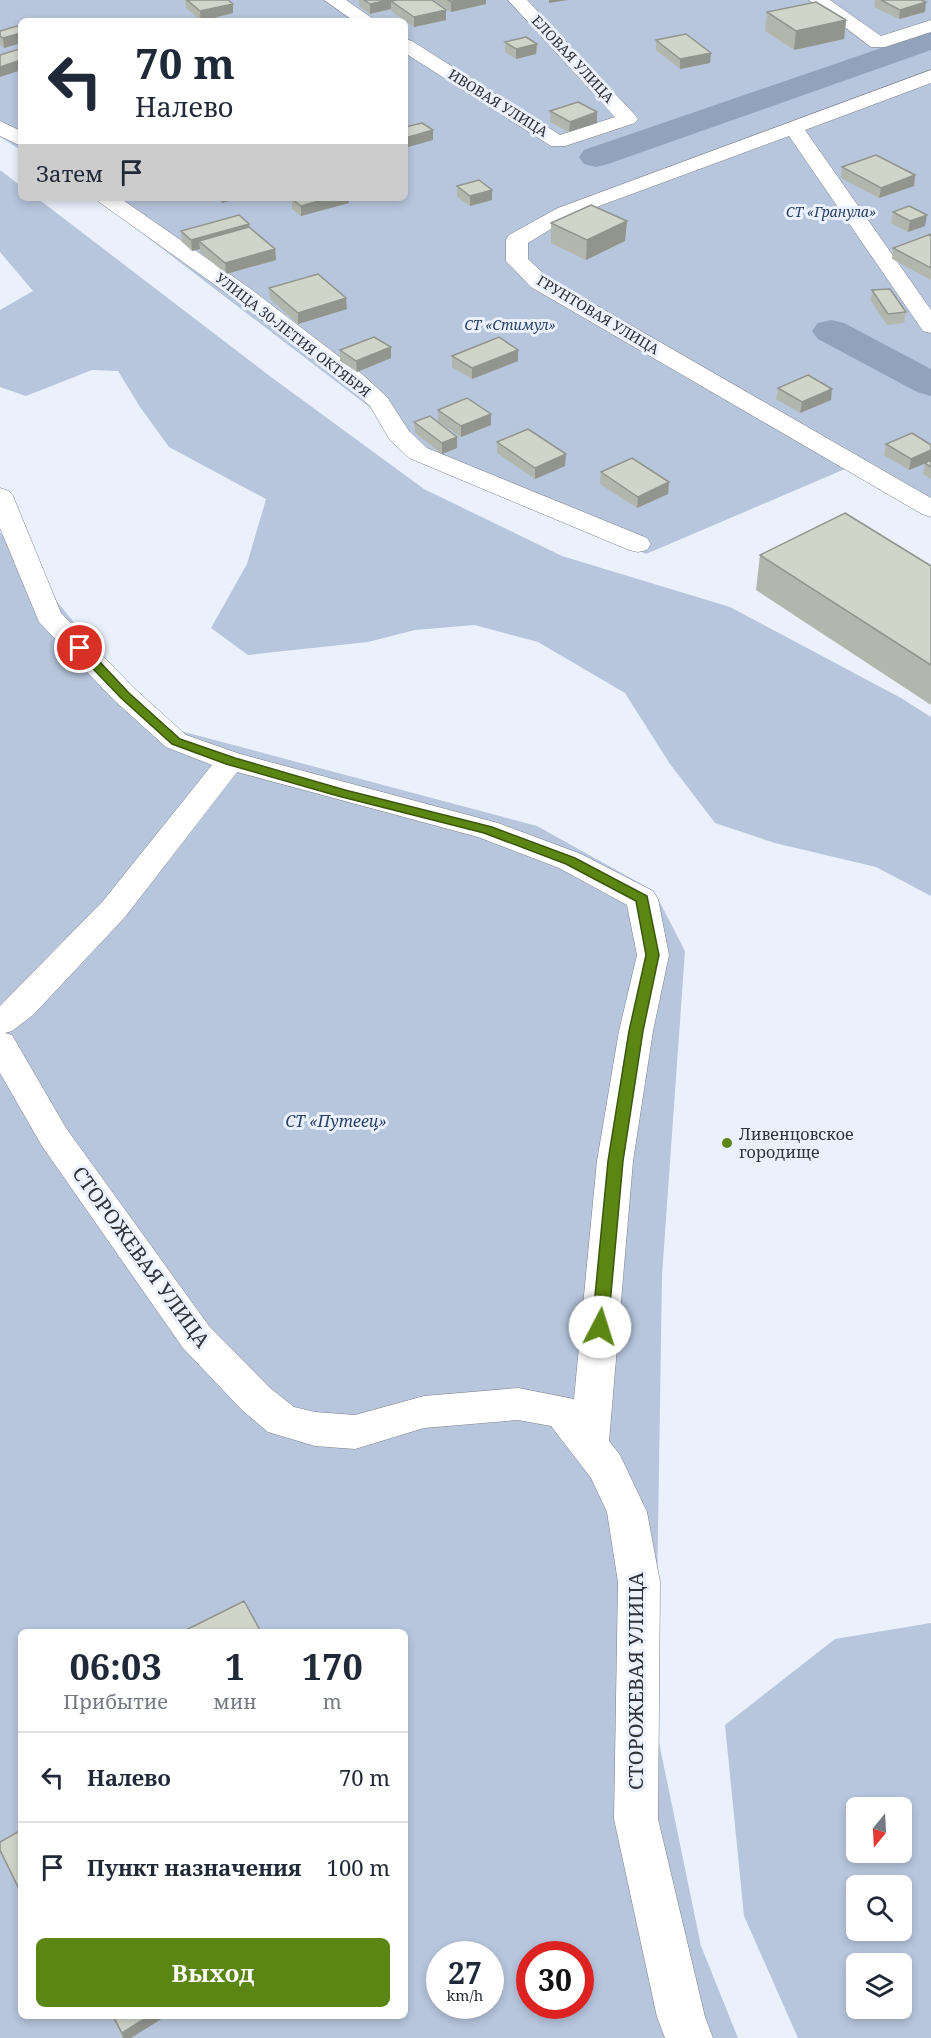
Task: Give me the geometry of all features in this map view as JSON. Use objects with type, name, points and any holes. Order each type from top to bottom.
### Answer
[{"type":"street","points":[[333,0],[362,18]]},
{"type":"street","name":"ЕЛОВАЯ УЛИЦА","points":[[517,0],[628,119]]},
{"type":"street","points":[[818,0],[878,43],[931,26]]},
{"type":"street","name":"ИВОВАЯ УЛИЦА","points":[[408,47],[558,142],[628,119]]},
{"type":"street","name":"ГРУНТОВАЯ УЛИЦА","points":[[931,76],[565,212],[517,240],[517,261],[539,282],[931,509]]},
{"type":"street","points":[[0,127],[18,138]]},
{"type":"street","points":[[794,128],[931,326]]},
{"type":"street","name":"УЛИЦА 30-ЛЕТИЯ ОКТЯБРЯ","points":[[110,201],[240,292],[355,380],[379,402],[399,435],[418,453],[638,544]]},
{"type":"street","points":[[0,496],[49,616],[125,695],[176,741],[230,761],[342,794],[487,830],[570,861],[642,899],[653,955],[636,1031],[615,1161],[589,1446]]},
{"type":"street","points":[[0,1023],[21,1007],[114,909],[230,761]]},
{"type":"street","name":"СТОРОЖЕВАЯ УЛИЦА","points":[[0,1044],[54,1137],[196,1337],[255,1399],[282,1420],[315,1429],[355,1432],[424,1412],[518,1404],[562,1411],[606,1467],[627,1512],[639,1582],[636,1819],[681,2017],[689,2038]]},
{"type":"green space","name":"СТ «Стимул»","points":[[0,0],[931,0],[931,515],[845,469],[646,554],[432,455],[100,201],[408,201],[408,18],[18,18],[18,148],[0,137]]},
{"type":"green space","points":[[0,170],[18,184],[18,201],[41,201],[271,377],[424,489],[562,556],[730,607],[901,698],[931,717],[931,896],[876,867],[775,843],[715,823],[670,764],[625,693],[538,642],[474,625],[415,630],[368,642],[248,655],[211,628],[247,564],[266,499],[169,447],[118,371],[92,370],[26,396],[0,387],[0,310],[33,291],[0,252]]},
{"type":"green space","name":"СТ «Путеец»","points":[[0,532],[158,725],[537,826],[654,891],[685,951],[662,1275],[655,1723],[701,1946],[738,2038],[0,2038]]},
{"type":"green space","points":[[931,1623],[931,2038],[798,2038],[744,1916],[725,1725],[835,1639]]},
{"type":"building","points":[[187,0],[228,0],[233,4],[200,11]]},
{"type":"building","points":[[364,0],[389,0],[370,4]]},
{"type":"building","points":[[432,0],[446,10],[414,17],[391,1]]},
{"type":"building","points":[[881,0],[921,0],[926,2],[900,10]]},
{"type":"building","points":[[816,2],[846,20],[796,31],[767,12]]},
{"type":"building","points":[[18,27],[18,34],[3,38],[0,36],[0,31]]},
{"type":"building","points":[[686,34],[711,53],[680,59],[656,40]]},
{"type":"building","points":[[526,37],[537,44],[516,49],[505,42]]},
{"type":"building","points":[[18,49],[18,61],[0,67],[0,55]]},
{"type":"building","points":[[578,102],[597,112],[570,122],[550,111]]},
{"type":"building","points":[[422,123],[433,130],[408,137],[408,126]]},
{"type":"building","points":[[876,155],[915,175],[881,188],[842,167]]},
{"type":"building","points":[[479,180],[492,190],[470,196],[457,186]]},
{"type":"building","points":[[295,201],[318,201],[301,206]]},
{"type":"building","points":[[591,205],[627,221],[587,240],[551,223]]},
{"type":"building","points":[[909,206],[927,215],[910,221],[893,212]]},
{"type":"building","points":[[239,215],[249,224],[191,240],[181,231]]},
{"type":"building","points":[[249,227],[275,249],[225,263],[199,241]]},
{"type":"building","points":[[931,234],[931,268],[893,248]]},
{"type":"building","points":[[318,274],[346,298],[298,313],[269,288]]},
{"type":"building","points":[[890,289],[906,312],[888,314],[872,290]]},
{"type":"building","points":[[374,337],[391,347],[356,361],[340,350]]},
{"type":"building","points":[[499,337],[518,350],[472,368],[452,356]]},
{"type":"building","points":[[808,375],[832,389],[802,402],[778,388]]},
{"type":"building","points":[[467,398],[491,414],[461,426],[438,410]]},
{"type":"building","points":[[430,416],[457,437],[442,443],[414,422]]},
{"type":"building","points":[[528,429],[566,454],[535,468],[497,442]]},
{"type":"building","points":[[912,433],[931,445],[931,450],[911,459],[886,444]]},
{"type":"building","points":[[632,458],[669,482],[638,497],[601,472]]},
{"type":"building","points":[[845,513],[931,566],[931,665],[760,555]]},
{"type":"building","points":[[244,1601],[259,1629],[188,1629]]},
{"type":"building","points":[[18,1832],[18,1887],[0,1850],[0,1842]]},
{"type":"building","points":[[115,2019],[144,2019],[122,2033]]},
{"type":"waterway","points":[[596,157],[931,40]]},
{"type":"waterway","points":[[831,331],[931,384]]},
{"type":"place","name":"Ливенцовское городище","points":[[727,1143]]},
{"type":"route","points":[[80,648],[125,695],[176,741],[230,761],[342,794],[487,830],[570,861],[642,899],[653,955],[636,1031],[615,1161],[600,1327]]},
{"type":"park label","name":"СТ «Гранула»","points":[[831,212]]}]
